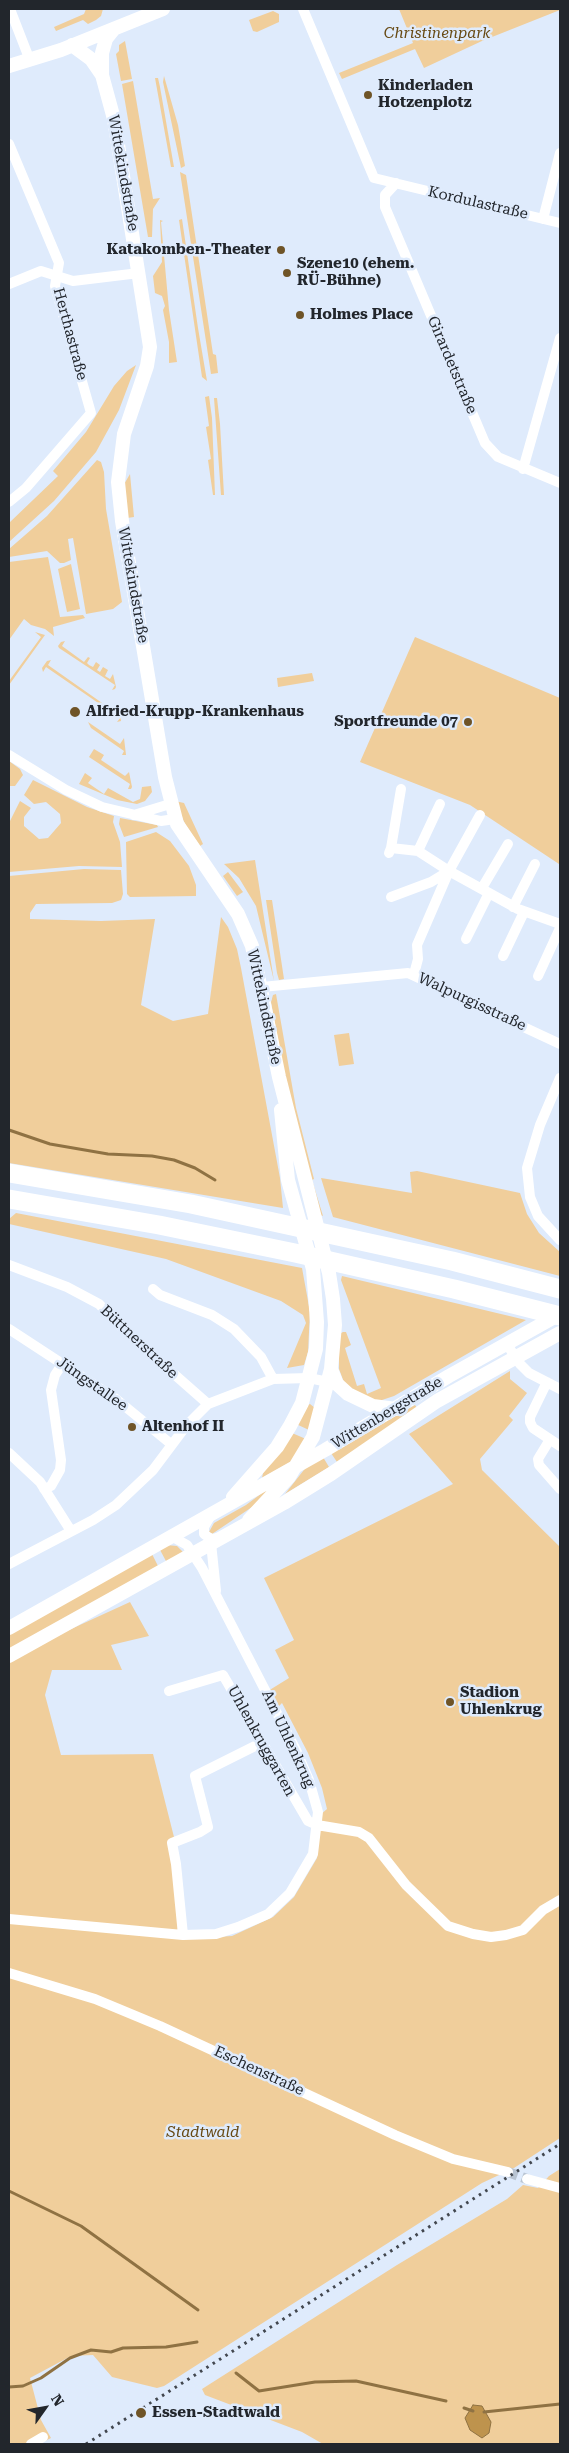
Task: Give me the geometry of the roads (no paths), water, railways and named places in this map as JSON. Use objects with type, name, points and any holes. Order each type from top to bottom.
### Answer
[{"type":"highway","points":[[9,1173],[191,1204],[452,1260],[560,1289]]},
{"type":"highway","points":[[9,1199],[159,1225],[305,1255],[454,1288],[560,1315]]},
{"type":"street","points":[[10,9],[29,58]]},
{"type":"street","points":[[9,66],[72,45],[162,9]]},
{"type":"street","name":"Kordulastraße","points":[[303,9],[374,178],[560,223]]},
{"type":"street","name":"Wittekindstraße","points":[[115,28],[106,39],[102,53],[102,74],[114,119],[149,332],[150,351],[147,366],[124,434],[118,482],[122,521],[170,804],[175,819],[195,854],[242,922],[252,946],[279,1077],[329,1273],[335,1325],[329,1376],[312,1437],[296,1466],[278,1490],[250,1520]]},
{"type":"street","name":"Wittekindstraße","points":[[72,45],[91,59],[102,74]]},
{"type":"street","name":"Herthastraße","points":[[9,144],[59,264],[56,291],[91,413],[26,488],[9,502]]},
{"type":"street","points":[[544,219],[560,153]]},
{"type":"street","name":"Girardetstraße","points":[[396,184],[384,195],[385,207],[485,443],[498,458],[560,483]]},
{"type":"street","points":[[9,284],[41,272],[58,275],[73,281],[139,272]]},
{"type":"street","points":[[523,469],[560,338]]},
{"type":"street","points":[[9,755],[79,797],[110,809],[161,821],[175,819]]},
{"type":"street","points":[[401,788],[390,850],[418,851],[513,907],[560,926],[538,976]]},
{"type":"street","points":[[133,815],[170,804]]},
{"type":"street","points":[[418,851],[440,804]]},
{"type":"street","points":[[414,974],[418,959],[417,945],[449,871],[480,815]]},
{"type":"street","points":[[466,939],[485,891],[508,844]]},
{"type":"street","points":[[513,907],[535,864]]},
{"type":"street","points":[[391,897],[431,882],[449,871]]},
{"type":"street","points":[[503,956],[524,912]]},
{"type":"street","name":"Walpurgisstraße","points":[[262,988],[393,974],[414,974],[559,1041]]},
{"type":"street","name":"Wittekindstraße","points":[[218,1510],[277,1447],[302,1403],[316,1348],[317,1322],[313,1269],[288,1180],[283,1147],[279,1077]]},
{"type":"street","points":[[560,1078],[540,1125],[527,1168],[530,1198],[538,1216],[560,1240]]},
{"type":"street","name":"Büttnerstraße","points":[[9,1265],[67,1287],[99,1304],[124,1330],[208,1404]]},
{"type":"street","points":[[153,1289],[160,1295],[212,1316],[234,1329],[261,1357],[273,1379]]},
{"type":"street","name":"Wittenbergstraße","points":[[9,1628],[396,1409],[506,1343],[560,1315]]},
{"type":"street","name":"Jüngstallee","points":[[9,1329],[116,1399],[171,1444]]},
{"type":"street","name":"Wittenbergstraße","points":[[9,1656],[194,1554],[250,1520],[284,1503],[331,1474],[438,1401],[560,1333]]},
{"type":"street","points":[[506,1343],[514,1357],[529,1373],[560,1389]]},
{"type":"street","points":[[44,1489],[51,1486],[60,1470],[61,1460],[51,1390],[56,1375],[63,1363]]},
{"type":"street","points":[[9,1564],[105,1513],[129,1494],[153,1470],[171,1444],[208,1404],[273,1379],[329,1376],[348,1394],[373,1406],[396,1409]]},
{"type":"street","points":[[547,1382],[530,1417],[530,1422],[533,1428],[549,1441],[560,1446]]},
{"type":"street","points":[[549,1441],[538,1459],[539,1465],[560,1489]]},
{"type":"street","points":[[9,1453],[40,1482],[71,1531]]},
{"type":"street","points":[[215,1541],[207,1538],[204,1531],[218,1510]]},
{"type":"street","name":"Am Uhlenkrug","points":[[9,1919],[183,1935],[216,1934],[268,1914],[290,1893],[313,1854],[318,1812],[309,1780],[194,1554],[188,1545],[171,1536]]},
{"type":"street","name":"Am Uhlenkrug","points":[[215,1541],[216,1595]]},
{"type":"street","name":"Uhlenkruggarten","points":[[169,1692],[223,1675],[299,1809],[308,1821],[317,1825]]},
{"type":"street","points":[[183,1935],[172,1843],[208,1827],[196,1776],[261,1743]]},
{"type":"street","points":[[317,1825],[359,1832],[369,1838],[406,1885],[439,1919],[448,1926],[473,1934],[491,1937],[523,1930],[543,1910],[560,1900]]},
{"type":"street","name":"Eschenstraße","points":[[9,1973],[95,1999],[160,2026],[395,2135],[452,2159],[508,2172]]},
{"type":"street","points":[[527,2179],[560,2188]]},
{"type":"street","points":[[31,2444],[43,2437]]},
{"type":"waterway","points":[[9,1130],[50,1144],[108,1154],[152,1156],[174,1160],[195,1168],[215,1180]]},
{"type":"waterway","points":[[9,2191],[81,2226],[198,2310]]},
{"type":"waterway","points":[[9,2387],[23,2386],[41,2378],[70,2358],[91,2350],[111,2352],[123,2348],[166,2347],[197,2342]]},
{"type":"waterway","points":[[236,2373],[259,2391],[315,2382],[356,2381],[446,2401]]},
{"type":"waterway","points":[[484,2412],[560,2404]]},
{"type":"waterway","points":[[464,2408],[473,2411]]},
{"type":"tunnel","points":[[508,2172],[527,2179]]},
{"type":"railway","points":[[86,2444],[560,2144]]},
{"type":"place","name":"Kinderladen Hotzenplotz","points":[[368,95]]},
{"type":"place","name":"Katakomben-Theater","points":[[281,250]]},
{"type":"place","name":"Szene10 (ehem. RÜ-Bühne)","points":[[287,273]]},
{"type":"place","name":"Holmes Place","points":[[300,315]]},
{"type":"place","name":"Alfried-Krupp-Krankenhaus","points":[[75,712]]},
{"type":"place","name":"Sportfreunde 07","points":[[468,722]]},
{"type":"place","name":"Altenhof II","points":[[132,1427]]},
{"type":"place","name":"Stadion Uhlenkrug","points":[[450,1702]]},
{"type":"place","name":"Essen-Stadtwald","points":[[141,2413]]},
{"type":"park label","name":"Christinenpark","points":[[437,34]]},
{"type":"park label","name":"Stadtwald","points":[[203,2133]]}]
